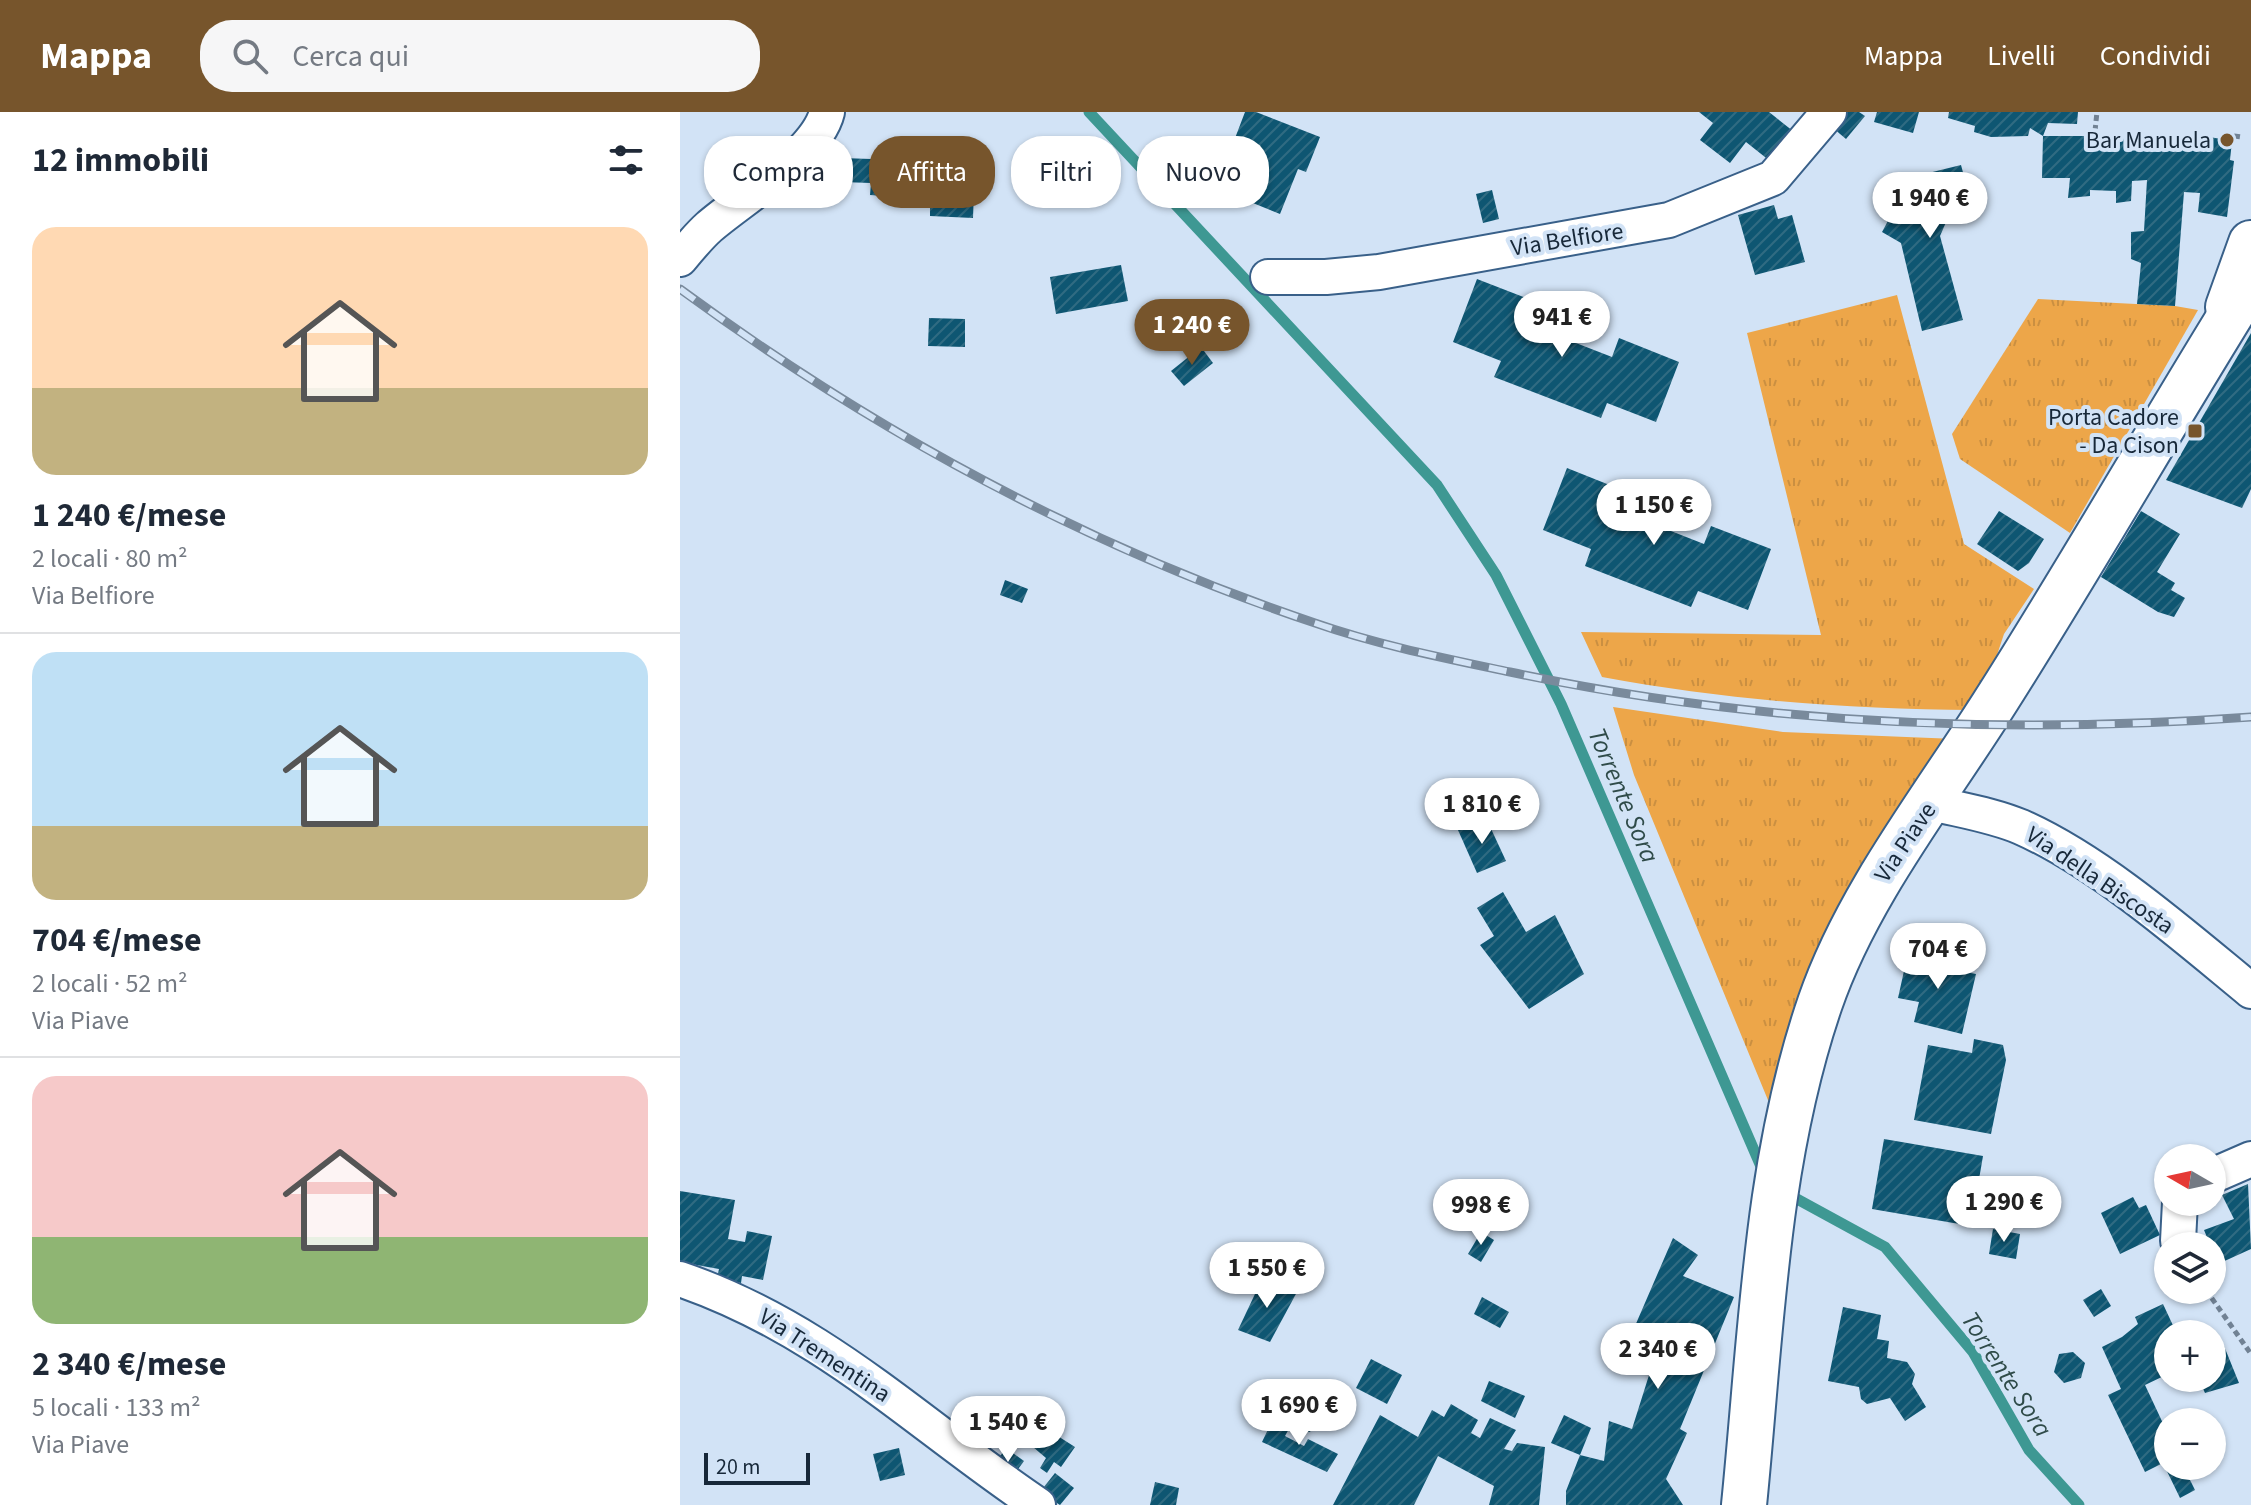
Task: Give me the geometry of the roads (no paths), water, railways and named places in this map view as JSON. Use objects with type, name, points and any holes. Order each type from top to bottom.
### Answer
[{"type":"main road","name":"Via Piave","points":[[2218,335],[2251,243]]},
{"type":"main road","name":"Via Piave","points":[[1744,1505],[1770,1252],[1786,1133],[1808,1039],[1838,956],[1870,894],[1932,803],[2088,555],[2251,282]]},
{"type":"street","points":[[680,259],[708,228],[770,182],[816,135],[827,112]]},
{"type":"street","name":"Via Belfiore","points":[[1268,277],[1326,277],[1379,272],[1669,220],[1773,178],[1829,112]]},
{"type":"street","name":"Via della Biscosta","points":[[1932,803],[2019,826],[2057,846],[2187,938],[2251,991]]},
{"type":"street","points":[[2226,1170],[2251,1159]]},
{"type":"street","name":"Via Trementina","points":[[680,1279],[724,1294],[779,1321],[848,1364],[1038,1505]]},
{"type":"waterway","name":"Torrente Sora","points":[[1089,112],[1437,485],[1496,575],[1561,704],[1763,1171]]},
{"type":"waterway","name":"Torrente Sora","points":[[1786,1193],[1885,1247],[1973,1352],[2029,1450],[2079,1505]]},
{"type":"railway","points":[[680,289],[829,391],[984,481],[1146,558],[1230,592],[1363,638],[1461,662],[1602,690],[1786,714],[1879,721],[2064,725],[2251,717]]},
{"type":"place","name":"Bar Manuela","points":[[2227,140]]},
{"type":"place","name":"Porta Cadore - Da Cison","points":[[2195,431]]}]
